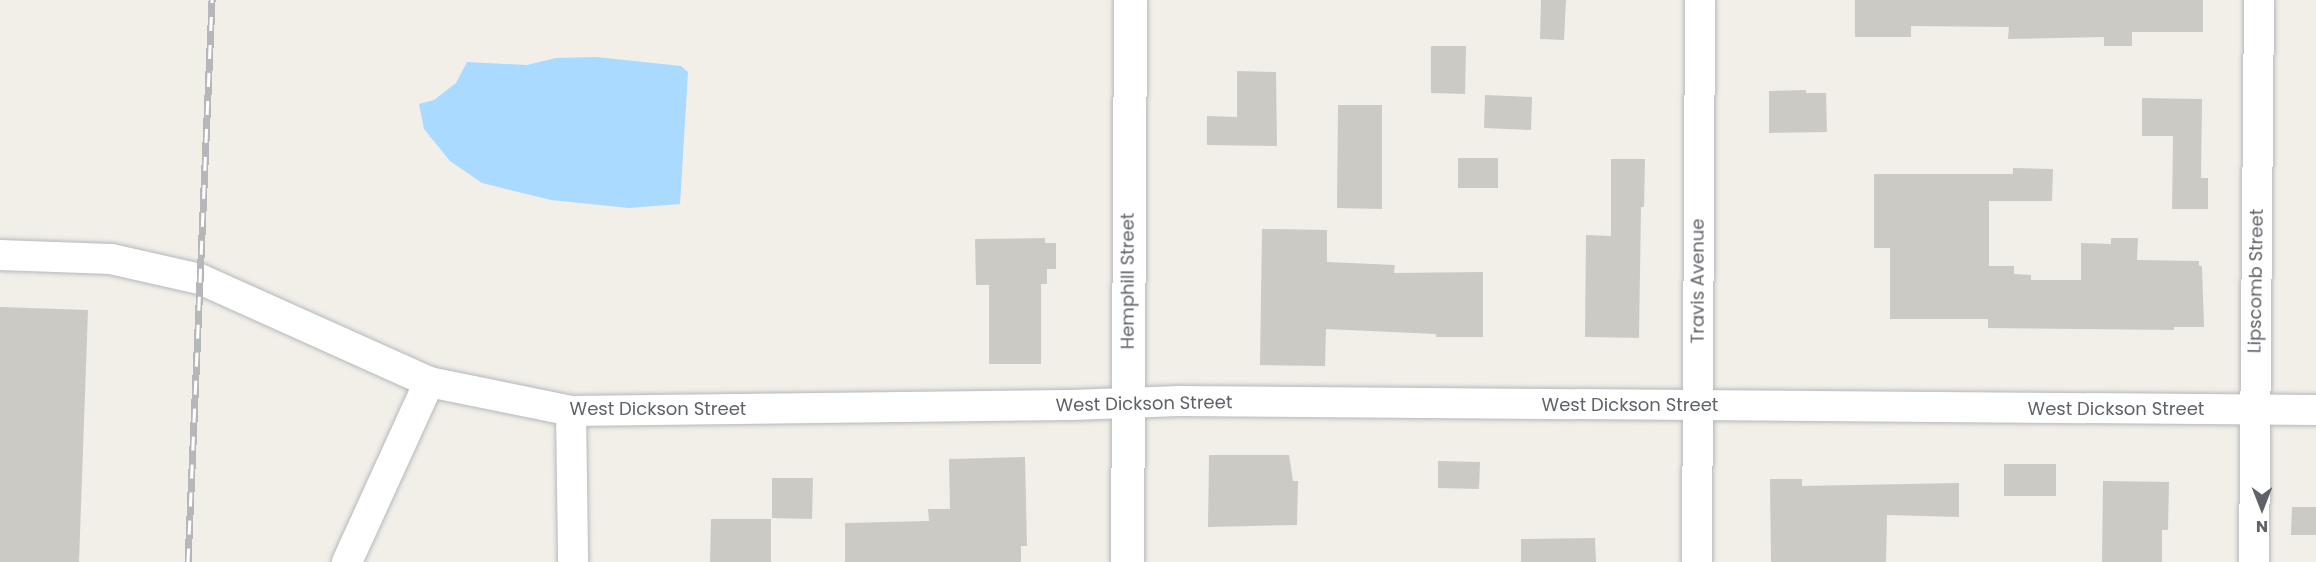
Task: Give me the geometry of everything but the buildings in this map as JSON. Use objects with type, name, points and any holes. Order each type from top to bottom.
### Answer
[{"type":"main road","name":"Hemphill Street","points":[[1127,562],[1130,0]]},
{"type":"street","name":"Travis Avenue","points":[[1697,562],[1700,0]]},
{"type":"street","name":"Lipscomb Street","points":[[2254,562],[2259,0]]},
{"type":"street","name":"West Dickson Street","points":[[0,255],[111,259],[200,279],[429,382],[571,411],[1128,404],[1179,401],[2316,410]]},
{"type":"street","points":[[347,562],[429,382]]},
{"type":"street","points":[[571,411],[573,562]]},
{"type":"water","points":[[596,57],[681,66],[688,72],[680,204],[629,208],[551,200],[482,183],[450,161],[424,129],[419,104],[434,100],[456,83],[467,62],[527,65],[556,58]]},
{"type":"railway","points":[[188,562],[212,0]]}]
